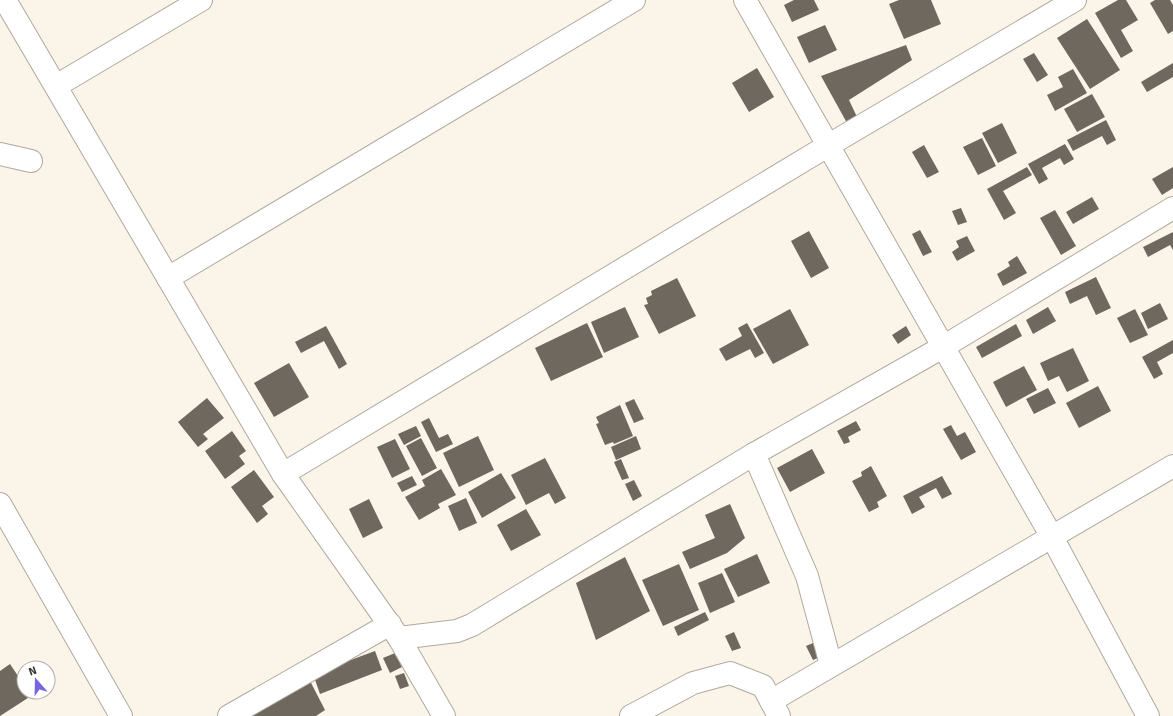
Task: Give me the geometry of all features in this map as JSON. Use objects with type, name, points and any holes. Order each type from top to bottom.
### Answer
[{"type":"street","points":[[6,0],[283,474],[395,631],[444,716]]},
{"type":"street","points":[[56,86],[201,0]]},
{"type":"street","points":[[168,278],[634,0]]},
{"type":"street","points":[[745,0],[1052,537],[1148,716]]},
{"type":"street","points":[[283,474],[829,145],[1075,0]]},
{"type":"street","points":[[0,154],[31,161]]},
{"type":"street","points":[[229,716],[395,631],[458,631],[472,625],[754,454],[943,347],[1173,208]]},
{"type":"street","points":[[754,454],[807,576],[831,665]]},
{"type":"street","points":[[631,716],[693,683],[730,674],[763,686],[775,709],[831,665],[1173,466]]},
{"type":"street","points":[[0,504],[121,716]]},
{"type":"building","points":[[794,0],[814,0],[819,10],[792,22],[784,5]]},
{"type":"building","points":[[899,0],[931,0],[941,24],[904,39],[889,4]]},
{"type":"building","points":[[1118,0],[1126,0],[1138,20],[1121,30],[1133,51],[1121,58],[1095,13]]},
{"type":"building","points":[[1155,0],[1170,0],[1173,5],[1173,31],[1168,34],[1150,3]]},
{"type":"building","points":[[1087,19],[1120,70],[1090,89],[1057,38]]},
{"type":"building","points":[[825,25],[837,50],[809,63],[797,37]]},
{"type":"building","points":[[906,45],[912,60],[849,100],[857,117],[847,123],[821,76]]},
{"type":"building","points":[[1034,53],[1048,75],[1037,82],[1023,59]]},
{"type":"building","points":[[1173,63],[1173,77],[1147,92],[1141,82]]},
{"type":"building","points":[[757,68],[774,97],[749,112],[732,83]]},
{"type":"building","points":[[1073,69],[1087,93],[1055,111],[1047,95],[1063,87],[1058,77]]},
{"type":"building","points":[[1092,94],[1105,117],[1077,132],[1064,109]]},
{"type":"building","points":[[1106,120],[1116,140],[1107,145],[1102,136],[1073,151],[1067,140]]},
{"type":"building","points":[[1002,123],[1017,153],[998,163],[982,133]]},
{"type":"building","points":[[982,138],[996,166],[978,175],[963,147]]},
{"type":"building","points":[[1065,144],[1074,159],[1064,165],[1060,158],[1042,168],[1048,179],[1039,184],[1028,164]]},
{"type":"building","points":[[924,145],[939,172],[927,178],[912,152]]},
{"type":"building","points":[[1027,167],[1032,175],[1003,191],[1016,213],[1004,220],[987,189]]},
{"type":"building","points":[[1173,167],[1173,188],[1162,195],[1152,179]]},
{"type":"building","points":[[1092,197],[1099,209],[1073,224],[1066,212]]},
{"type":"building","points":[[961,208],[967,222],[958,225],[952,211]]},
{"type":"building","points":[[1055,210],[1076,246],[1061,255],[1040,218]]},
{"type":"building","points":[[920,230],[932,252],[923,256],[912,234]]},
{"type":"building","points":[[809,231],[829,268],[811,278],[791,241]]},
{"type":"building","points":[[1173,232],[1173,250],[1170,245],[1148,257],[1143,247]]},
{"type":"building","points":[[967,236],[975,251],[957,261],[952,252],[959,247],[956,241]]},
{"type":"building","points":[[1017,256],[1027,273],[1003,286],[997,274],[1010,266],[1008,262]]},
{"type":"building","points":[[1096,277],[1111,308],[1096,315],[1087,296],[1070,304],[1065,292]]},
{"type":"building","points":[[677,278],[696,316],[659,334],[644,305],[648,304],[646,298],[652,295],[651,291]]},
{"type":"building","points":[[1160,303],[1168,319],[1148,329],[1141,313]]},
{"type":"building","points":[[625,307],[639,337],[604,353],[591,322]]},
{"type":"building","points":[[1048,307],[1056,321],[1033,334],[1026,320]]},
{"type":"building","points":[[790,309],[809,345],[773,364],[753,329]]},
{"type":"building","points":[[1135,309],[1148,335],[1130,343],[1117,318]]},
{"type":"building","points":[[587,323],[603,357],[551,381],[535,348]]},
{"type":"building","points":[[747,323],[764,353],[755,358],[750,349],[726,361],[719,349],[742,336],[738,328]]},
{"type":"building","points":[[1016,324],[1022,336],[982,358],[976,347]]},
{"type":"building","points":[[326,326],[347,364],[339,369],[324,341],[301,353],[295,342]]},
{"type":"building","points":[[906,326],[911,335],[898,344],[892,335]]},
{"type":"building","points":[[1173,340],[1173,353],[1157,362],[1163,374],[1154,379],[1142,357]]},
{"type":"building","points":[[1073,348],[1089,381],[1067,392],[1059,376],[1048,381],[1040,363]]},
{"type":"building","points":[[289,363],[309,397],[274,417],[254,383]]},
{"type":"building","points":[[1024,366],[1037,390],[1006,407],[993,382]]},
{"type":"building","points":[[1098,386],[1111,411],[1079,428],[1066,403]]},
{"type":"building","points":[[1048,388],[1056,403],[1034,414],[1026,399]]},
{"type":"building","points":[[207,398],[224,418],[203,434],[208,439],[198,447],[178,422]]},
{"type":"building","points":[[634,399],[644,419],[634,423],[625,403]]},
{"type":"building","points":[[620,405],[633,436],[614,444],[613,442],[605,445],[596,424],[599,423],[596,417]]},
{"type":"building","points":[[429,418],[439,438],[448,434],[453,444],[436,452],[421,422]]},
{"type":"building","points":[[856,421],[861,430],[848,437],[850,442],[844,444],[837,431]]},
{"type":"building","points":[[951,425],[957,436],[965,432],[976,452],[961,460],[943,429]]},
{"type":"building","points":[[416,426],[421,436],[404,445],[398,434]]},
{"type":"building","points":[[232,431],[246,451],[239,456],[245,464],[225,479],[205,451]]},
{"type":"building","points":[[478,436],[494,470],[459,487],[443,453]]},
{"type":"building","points":[[636,436],[641,449],[616,460],[611,447]]},
{"type":"building","points":[[421,438],[437,468],[422,476],[406,446]]},
{"type":"building","points":[[395,439],[410,469],[392,478],[377,447]]},
{"type":"building","points":[[812,449],[825,473],[790,492],[777,468]]},
{"type":"building","points":[[545,458],[566,498],[555,504],[549,493],[526,505],[511,475]]},
{"type":"building","points":[[621,459],[629,478],[622,480],[614,462]]},
{"type":"building","points":[[871,466],[887,496],[877,502],[879,507],[869,512],[852,481],[862,476],[861,472]]},
{"type":"building","points":[[441,469],[456,495],[438,504],[440,508],[419,520],[405,497],[425,486],[422,480]]},
{"type":"building","points":[[254,470],[274,497],[262,506],[268,514],[257,523],[231,487]]},
{"type":"building","points":[[501,473],[516,498],[482,518],[468,492]]},
{"type":"building","points":[[412,476],[417,485],[402,492],[397,483]]},
{"type":"building","points":[[942,476],[952,494],[942,499],[936,488],[919,497],[925,507],[912,514],[903,496]]},
{"type":"building","points":[[634,480],[642,496],[633,501],[625,484]]},
{"type":"building","points":[[466,498],[477,523],[459,531],[448,506]]},
{"type":"building","points":[[369,499],[383,528],[363,538],[349,509]]},
{"type":"building","points":[[730,504],[745,538],[727,553],[690,569],[682,552],[715,538],[705,515]]},
{"type":"building","points":[[526,509],[541,535],[511,551],[497,525]]},
{"type":"building","points":[[757,554],[770,583],[738,597],[724,569]]},
{"type":"building","points":[[625,557],[650,611],[596,640],[576,583]]},
{"type":"building","points":[[679,564],[699,610],[663,626],[642,580]]},
{"type":"building","points":[[722,573],[735,602],[710,613],[698,583]]},
{"type":"building","points":[[705,612],[709,620],[678,636],[674,627]]},
{"type":"building","points":[[734,632],[741,648],[732,651],[725,636]]},
{"type":"building","points":[[813,643],[820,657],[813,660],[806,646]]},
{"type":"building","points":[[375,651],[382,670],[320,694],[313,674]]},
{"type":"building","points":[[395,653],[402,667],[390,673],[383,658]]},
{"type":"building","points":[[10,664],[16,673],[16,700],[25,700],[0,716],[0,671]]},
{"type":"building","points":[[404,673],[409,686],[400,689],[395,676]]},
{"type":"building","points":[[308,677],[325,710],[316,716],[251,716]]}]
